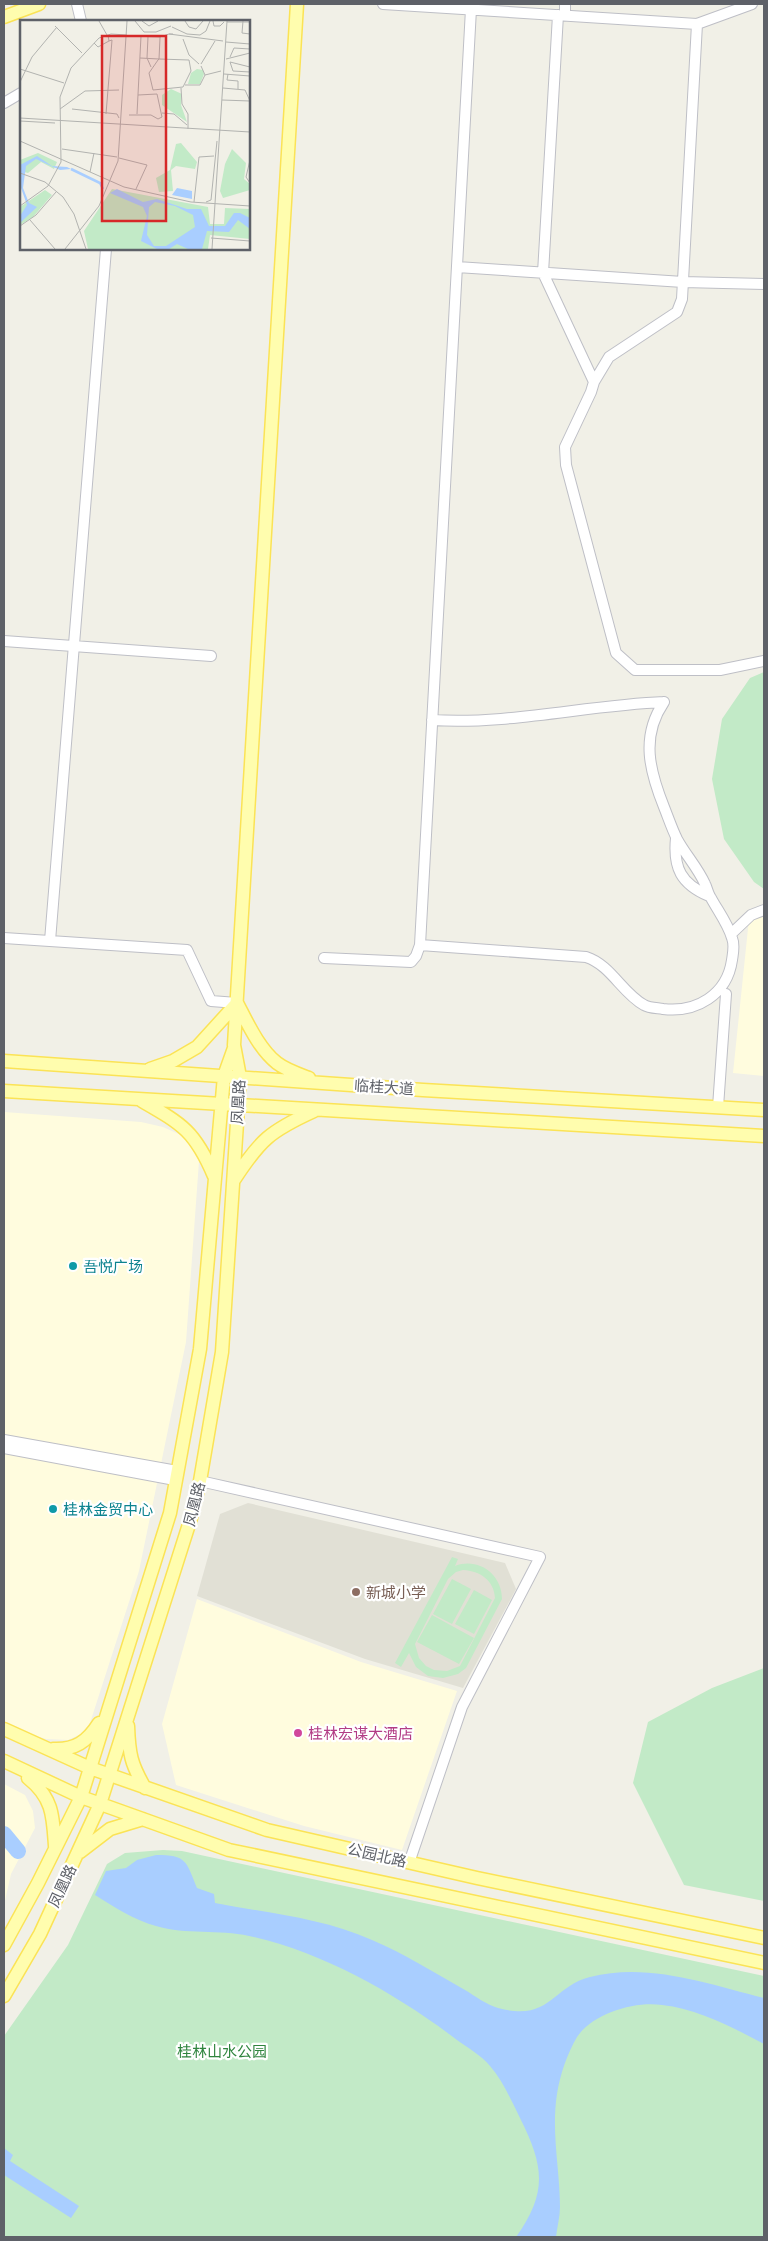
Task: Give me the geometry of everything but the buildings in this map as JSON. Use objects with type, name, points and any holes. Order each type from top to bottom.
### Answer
[{"type":"main road","points":[[4,17],[39,4]]},
{"type":"main road","points":[[234,1046],[297,4]]},
{"type":"main road","points":[[146,1071],[173,1061],[197,1048],[237,1003]]},
{"type":"main road","points":[[237,1003],[258,1041],[275,1062],[322,1083]]},
{"type":"main road","name":"凤凰路","points":[[4,1945],[81,1797],[170,1513],[200,1349],[224,1076],[234,1046]]},
{"type":"main road","name":"凤凰路","points":[[4,1996],[40,1934],[100,1804],[191,1518],[200,1481],[222,1352],[240,1077],[234,1046]]},
{"type":"main road","name":"临桂大道","points":[[4,1061],[764,1110]]},
{"type":"main road","name":"临桂大道","points":[[4,1091],[764,1136]]},
{"type":"main road","points":[[140,1099],[175,1120],[194,1137],[215,1178]]},
{"type":"main road","points":[[233,1182],[250,1156],[268,1136],[283,1125],[316,1110]]},
{"type":"main road","points":[[48,1749],[64,1750],[82,1744],[92,1734],[107,1711]]},
{"type":"main road","points":[[127,1717],[129,1748],[133,1766],[145,1788]]},
{"type":"main road","name":"公园北路","points":[[4,1729],[90,1768],[267,1830],[409,1863],[764,1938]]},
{"type":"main road","points":[[7,1762],[42,1789],[50,1807],[55,1848]]},
{"type":"main road","name":"公园北路","points":[[7,1762],[81,1797],[230,1850],[764,1963]]},
{"type":"main road","points":[[75,1857],[90,1842],[110,1829],[143,1819]]},
{"type":"street","points":[[77,4],[81,20]]},
{"type":"street","points":[[383,4],[697,24],[752,4]]},
{"type":"street","points":[[565,4],[561,15],[543,273],[594,382]]},
{"type":"street","points":[[324,958],[411,962],[416,956],[420,945],[471,10]]},
{"type":"street","points":[[697,24],[682,299],[677,312],[609,358],[594,382],[565,447],[566,465],[616,653],[635,670],[720,670],[764,661]]},
{"type":"street","points":[[4,103],[20,94]]},
{"type":"street","points":[[50,941],[106,250]]},
{"type":"street","points":[[457,267],[683,282],[764,284]]},
{"type":"street","points":[[4,641],[211,656]]},
{"type":"street","points":[[420,945],[586,957],[600,964],[644,1005],[674,1010],[704,1002],[718,993],[731,968],[733,949],[731,934],[709,896],[706,884],[676,838],[652,776],[650,746],[654,719],[664,702],[458,721],[432,720]]},
{"type":"street","points":[[676,838],[676,858],[683,878],[692,889],[709,896]]},
{"type":"street","points":[[731,934],[751,915],[764,910]]},
{"type":"street","points":[[4,938],[187,950],[211,1001],[237,1003]]},
{"type":"street","points":[[718,1107],[726,994]]},
{"type":"street","points":[[4,1440],[176,1475]]},
{"type":"street","points":[[4,1448],[176,1475]]},
{"type":"street","points":[[200,1481],[540,1557],[462,1707],[409,1863]]},
{"type":"shaded area","points":[[764,914],[764,1076],[733,1073],[749,919]]},
{"type":"shaded area","points":[[4,1112],[141,1122],[163,1127],[183,1136],[192,1144],[199,1161],[186,1342],[139,1571],[90,1723],[81,1734],[68,1740],[46,1739],[31,1735],[4,1722]]},
{"type":"shaded area","name":"新城小学","points":[[248,1503],[505,1563],[516,1589],[463,1688],[365,1659],[197,1596],[220,1514]]},
{"type":"shaded area","points":[[197,1599],[361,1662],[457,1691],[402,1850],[304,1826],[176,1785],[162,1724]]},
{"type":"shaded area","points":[[4,1784],[25,1795],[33,1811],[35,1828],[11,1874],[4,1905]]},
{"type":"green space","points":[[764,672],[764,889],[754,882],[724,839],[712,779],[722,719],[750,678]]},
{"type":"green space","points":[[452,1557],[458,1559],[455,1566],[472,1564],[480,1566],[493,1575],[501,1590],[502,1599],[466,1668],[458,1674],[443,1678],[428,1676],[416,1667],[409,1653],[401,1667],[395,1663]],"holes":[[[456,1572],[475,1572],[489,1581],[495,1598],[460,1666],[447,1671],[434,1670],[426,1666],[419,1658],[415,1644],[448,1579]]]},
{"type":"green space","points":[[452,1579],[471,1589],[452,1624],[433,1614]]},
{"type":"green space","points":[[474,1590],[492,1600],[474,1634],[455,1624]]},
{"type":"green space","points":[[432,1615],[474,1638],[459,1664],[417,1642]]},
{"type":"green space","points":[[764,1668],[764,1901],[684,1885],[633,1783],[648,1722],[712,1688]]},
{"type":"green space","name":"桂林山水公园","points":[[163,1850],[182,1851],[764,1976],[764,2237],[4,2237],[4,2036],[68,1945],[107,1864],[125,1853]]},
{"type":"water","points":[[156,1855],[174,1856],[184,1861],[197,1888],[214,1894],[215,1903],[315,1921],[372,1940],[431,1970],[485,2003],[498,2008],[516,2011],[540,2007],[577,1982],[590,1977],[612,1973],[656,1973],[700,1981],[764,1998],[764,2044],[727,2025],[689,2010],[662,2005],[651,2004],[627,2007],[615,2010],[593,2021],[577,2037],[573,2044],[564,2065],[557,2094],[555,2137],[560,2214],[556,2237],[516,2237],[534,2206],[538,2192],[538,2165],[528,2135],[510,2098],[487,2062],[410,2007],[359,1977],[332,1964],[277,1943],[249,1936],[167,1929],[156,1926],[132,1917],[95,1895],[106,1871],[126,1868],[137,1860]]},
{"type":"water","points":[[4,2148],[13,2155],[10,2161],[79,2206],[71,2218],[4,2175]]},
{"type":"waterway","points":[[4,1834],[18,1851]]},
{"type":"place","name":"吾悦广场","points":[[73,1266]]},
{"type":"place","name":"桂林金贸中心","points":[[53,1509]]},
{"type":"place","name":"新城小学","points":[[356,1592]]},
{"type":"place","name":"桂林宏谋大酒店","points":[[298,1733]]}]
